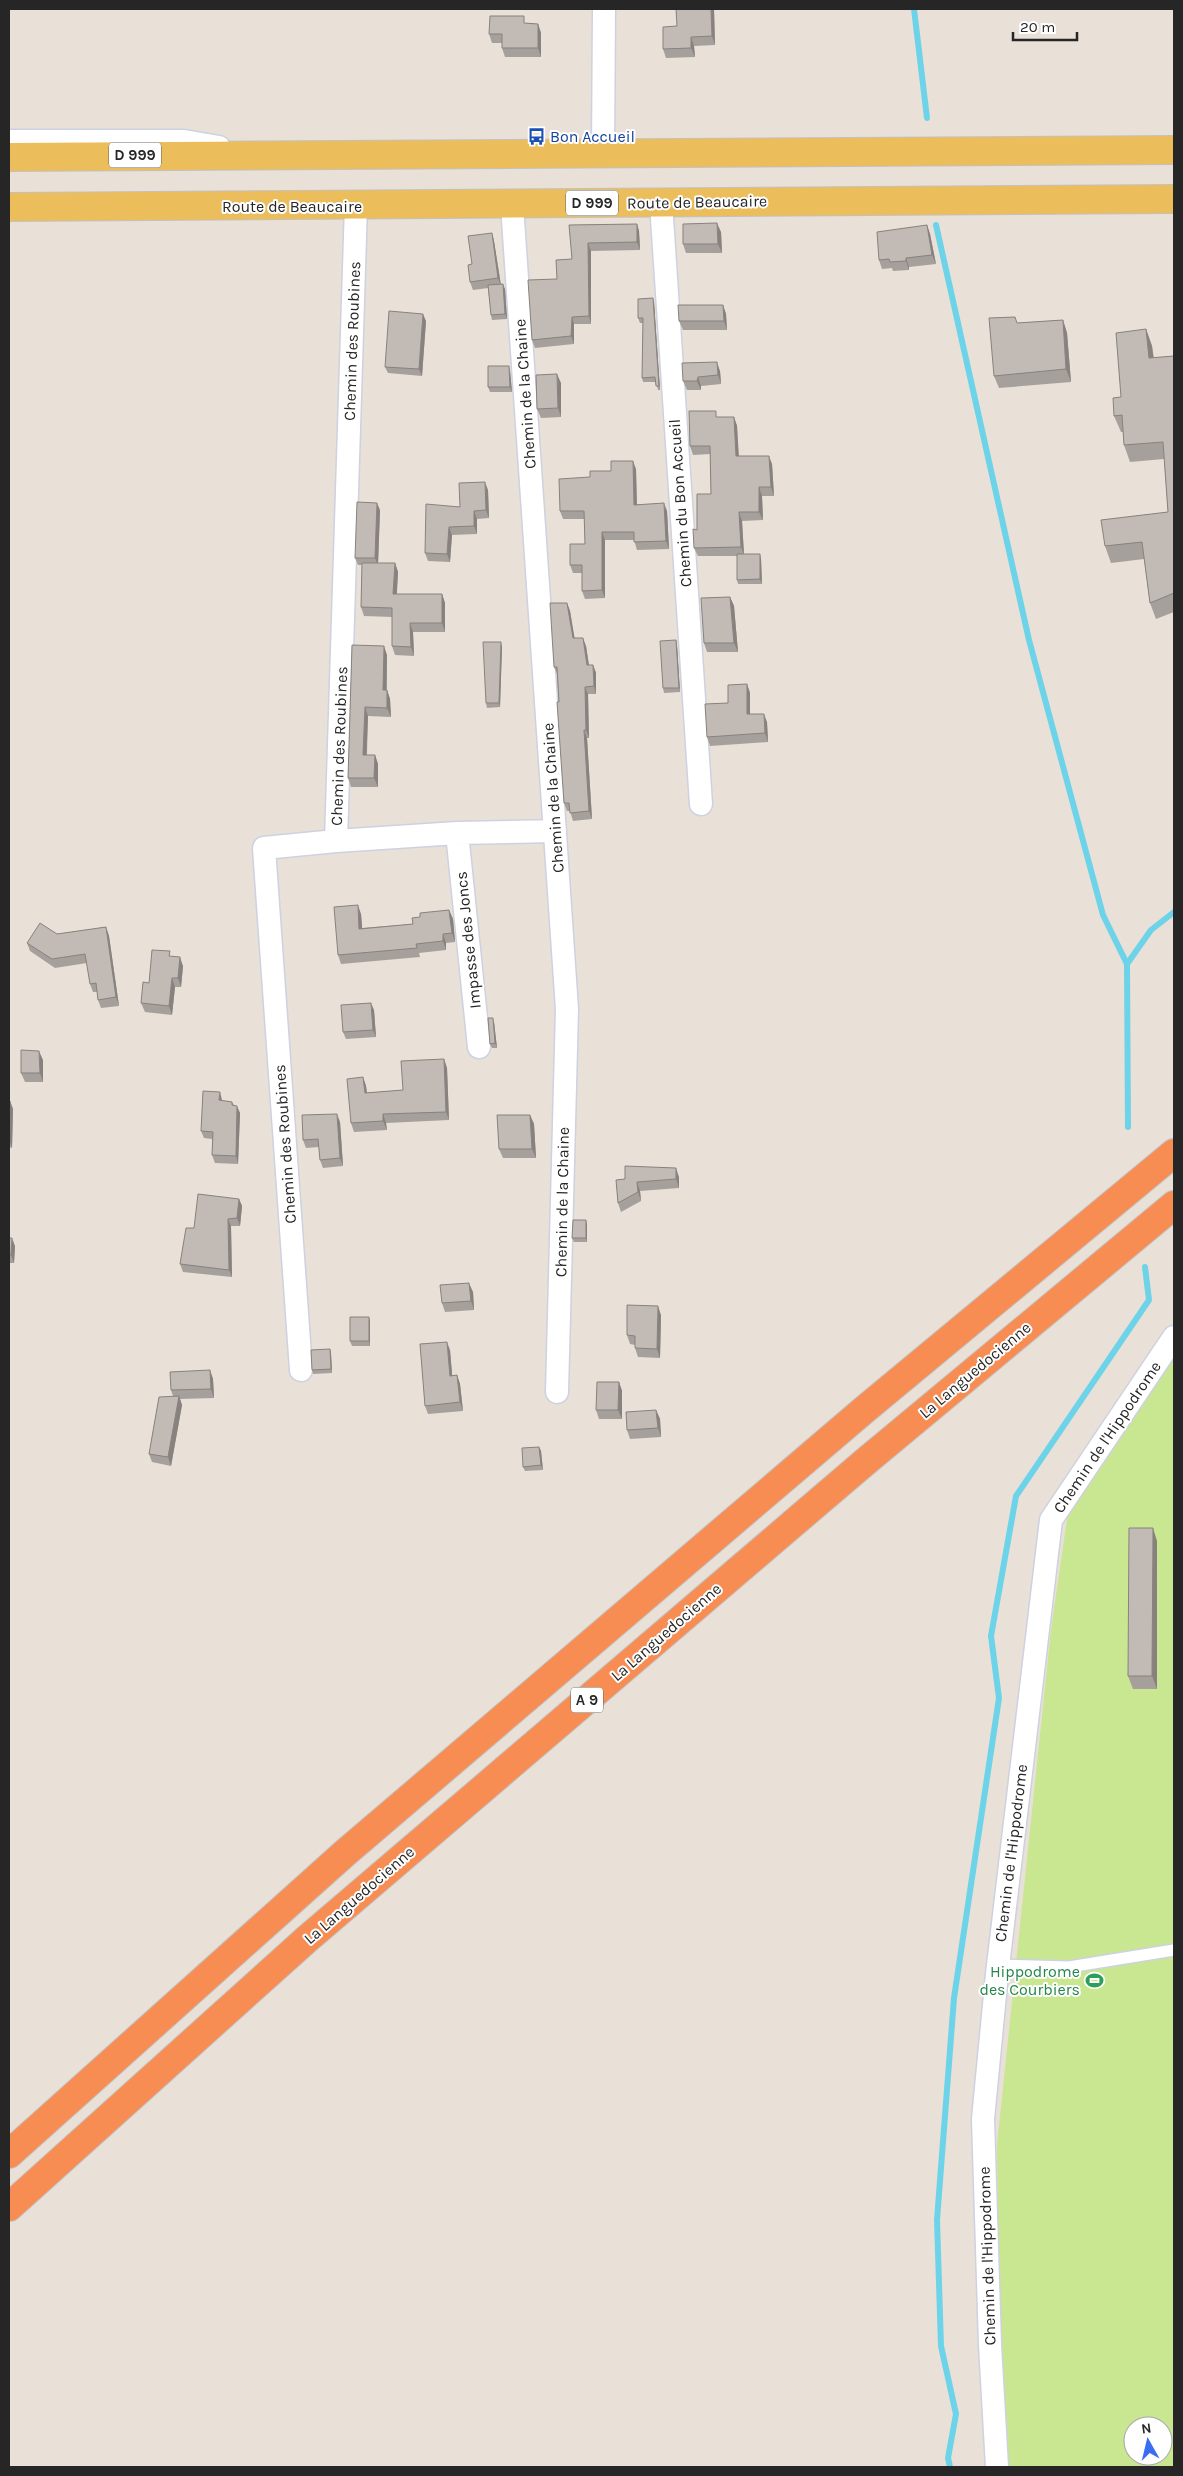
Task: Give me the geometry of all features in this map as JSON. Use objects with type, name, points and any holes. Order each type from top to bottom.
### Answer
[{"type":"highway","name":"A 9","points":[[9,2154],[352,1847],[872,1404],[1174,1153]]},
{"type":"highway","name":"La Languedocienne","points":[[9,2207],[307,1939],[865,1462],[1174,1204]]},
{"type":"main road","name":"D 999","points":[[9,156],[1174,150]]},
{"type":"main road","name":"Route de Beaucaire","points":[[9,207],[1174,200]]},
{"type":"street","points":[[603,152],[604,9]]},
{"type":"street","points":[[9,141],[184,141],[262,154]]},
{"type":"street","name":"Chemin du Bon Accueil","points":[[661,203],[701,804]]},
{"type":"street","name":"Chemin de la Chaine","points":[[512,204],[567,1009],[557,1392]]},
{"type":"street","name":"Chemin des Roubines","points":[[301,1370],[264,848],[336,841],[356,205]]},
{"type":"street","points":[[336,841],[457,833],[555,831]]},
{"type":"street","name":"Impasse des Joncs","points":[[457,833],[478,1047]]},
{"type":"street","name":"Chemin de l'Hippodrome","points":[[997,2467],[990,2345],[983,2119],[998,1965],[1051,1520],[1174,1337]]},
{"type":"lane","points":[[998,1965],[1069,1967],[1174,1950]]},
{"type":"green space","name":"Hippodrome des Courbiers","points":[[1174,1356],[1174,2467],[1009,2467],[1000,2375],[997,2145],[1051,1630],[1068,1513]]},
{"type":"building","points":[[676,9],[711,9],[712,36],[691,37],[691,48],[663,49],[663,27],[677,26]]},
{"type":"building","points":[[490,16],[524,16],[524,23],[538,24],[538,48],[502,48],[502,34],[489,34]]},
{"type":"building","points":[[717,223],[718,244],[683,244],[683,224]]},
{"type":"building","points":[[637,224],[637,242],[588,243],[589,316],[572,317],[571,336],[532,340],[528,280],[557,279],[556,260],[572,259],[569,225]]},
{"type":"building","points":[[927,225],[932,255],[906,258],[906,261],[890,262],[889,259],[879,260],[877,232]]},
{"type":"building","points":[[492,233],[498,278],[470,282],[468,265],[472,264],[468,236]]},
{"type":"building","points":[[503,284],[505,314],[491,315],[488,285]]},
{"type":"building","points":[[653,298],[659,386],[656,386],[655,377],[642,378],[643,318],[638,318],[638,299]]},
{"type":"building","points":[[678,305],[723,305],[724,321],[679,321]]},
{"type":"building","points":[[389,311],[423,314],[419,369],[385,367]]},
{"type":"building","points":[[1015,317],[1017,323],[1063,320],[1066,369],[994,376],[989,318]]},
{"type":"building","points":[[1146,329],[1149,358],[1174,356],[1174,593],[1150,603],[1142,542],[1105,546],[1101,520],[1168,512],[1163,442],[1124,445],[1122,415],[1114,416],[1113,398],[1121,397],[1116,333]]},
{"type":"building","points":[[717,362],[718,375],[698,377],[697,381],[683,381],[682,363]]},
{"type":"building","points":[[488,366],[509,366],[510,387],[488,387]]},
{"type":"building","points":[[557,374],[558,408],[537,409],[536,375]]},
{"type":"building","points":[[689,411],[716,411],[716,417],[734,417],[736,456],[769,456],[771,487],[759,487],[759,512],[739,512],[741,547],[694,548],[693,529],[697,530],[697,494],[711,494],[710,446],[690,446]]},
{"type":"building","points":[[611,461],[633,461],[634,505],[664,503],[666,541],[634,542],[634,532],[602,532],[602,590],[582,591],[582,565],[570,565],[570,544],[585,544],[584,511],[560,511],[559,479],[590,477],[590,471],[611,471]]},
{"type":"building","points":[[485,482],[486,510],[474,511],[474,526],[449,527],[447,554],[425,553],[426,504],[460,507],[459,483]]},
{"type":"building","points":[[357,502],[377,503],[375,558],[355,558]]},
{"type":"building","points":[[737,554],[760,554],[760,579],[737,580]]},
{"type":"building","points":[[362,563],[395,563],[393,594],[442,594],[442,623],[410,623],[411,647],[392,646],[392,608],[361,607]]},
{"type":"building","points":[[730,597],[734,643],[704,643],[701,598]]},
{"type":"building","points":[[550,603],[567,603],[573,638],[583,638],[587,665],[593,665],[594,686],[585,687],[586,730],[584,730],[589,811],[570,813],[569,803],[564,803],[557,702],[559,702],[557,667],[554,667]]},
{"type":"building","points":[[676,640],[679,688],[663,688],[660,641]]},
{"type":"building","points":[[483,642],[501,642],[499,703],[486,703]]},
{"type":"building","points":[[352,645],[384,646],[383,690],[387,690],[387,708],[365,707],[363,755],[375,755],[374,778],[348,778]]},
{"type":"building","points":[[747,684],[747,714],[764,714],[765,733],[707,737],[705,704],[728,703],[728,685]]},
{"type":"building","points":[[358,905],[359,929],[413,924],[412,918],[420,917],[420,913],[449,910],[452,933],[443,934],[443,941],[416,944],[417,948],[338,955],[334,907]]},
{"type":"building","points":[[40,923],[57,934],[106,927],[116,997],[98,1000],[96,983],[90,984],[85,954],[52,959],[27,943]]},
{"type":"building","points":[[152,950],[170,951],[169,956],[180,957],[178,978],[172,978],[169,1006],[141,1003],[143,982],[149,983]]},
{"type":"building","points":[[371,1003],[373,1030],[343,1032],[341,1005]]},
{"type":"building","points":[[488,1018],[493,1018],[495,1043],[490,1044]]},
{"type":"building","points":[[21,1050],[39,1051],[40,1073],[21,1073]]},
{"type":"building","points":[[444,1059],[446,1112],[383,1114],[383,1121],[351,1123],[347,1079],[363,1077],[365,1093],[403,1090],[401,1061]]},
{"type":"building","points":[[203,1091],[220,1092],[219,1100],[232,1102],[232,1105],[237,1106],[236,1156],[212,1155],[213,1132],[201,1131]]},
{"type":"building","points":[[9,1101],[10,1101],[9,1139]]},
{"type":"building","points":[[337,1114],[340,1158],[320,1160],[318,1139],[303,1140],[302,1115]]},
{"type":"building","points":[[497,1115],[530,1115],[532,1149],[499,1149]]},
{"type":"building","points":[[625,1166],[676,1168],[676,1179],[637,1182],[638,1192],[618,1203],[616,1180],[625,1179]]},
{"type":"building","points":[[198,1194],[239,1199],[237,1218],[228,1219],[229,1270],[180,1264],[186,1228],[194,1228]]},
{"type":"building","points":[[573,1220],[586,1220],[586,1238],[572,1238]]},
{"type":"building","points":[[9,1238],[12,1238],[11,1255],[9,1255]]},
{"type":"building","points":[[469,1283],[471,1301],[442,1303],[440,1285]]},
{"type":"building","points":[[627,1305],[658,1306],[657,1349],[635,1348],[635,1336],[627,1335]]},
{"type":"building","points":[[350,1317],[369,1317],[369,1341],[350,1341]]},
{"type":"building","points":[[447,1342],[450,1376],[457,1375],[460,1402],[425,1406],[420,1344]]},
{"type":"building","points":[[330,1349],[331,1369],[312,1370],[311,1350]]},
{"type":"building","points":[[210,1370],[211,1389],[171,1390],[170,1372]]},
{"type":"building","points":[[597,1382],[619,1382],[618,1410],[596,1410]]},
{"type":"building","points":[[179,1396],[168,1457],[149,1454],[159,1397]]},
{"type":"building","points":[[656,1410],[658,1428],[627,1430],[626,1412]]},
{"type":"building","points":[[539,1447],[541,1465],[523,1467],[522,1448]]},
{"type":"building","points":[[1129,1528],[1153,1528],[1152,1676],[1128,1676]]},
{"type":"waterway","points":[[914,9],[927,118]]},
{"type":"waterway","points":[[936,225],[1029,640],[1103,915],[1127,964]]},
{"type":"waterway","points":[[1128,1127],[1127,964],[1151,930],[1174,912]]},
{"type":"waterway","points":[[950,2467],[948,2458],[956,2414],[941,2346],[937,2220],[954,1998],[999,1698],[991,1636],[1016,1496],[1149,1300],[1145,1267]]},
{"type":"place","name":"Bon Accueil","points":[[536,136]]},
{"type":"place","name":"Hippodrome des Courbiers","points":[[1094,1980]]}]
